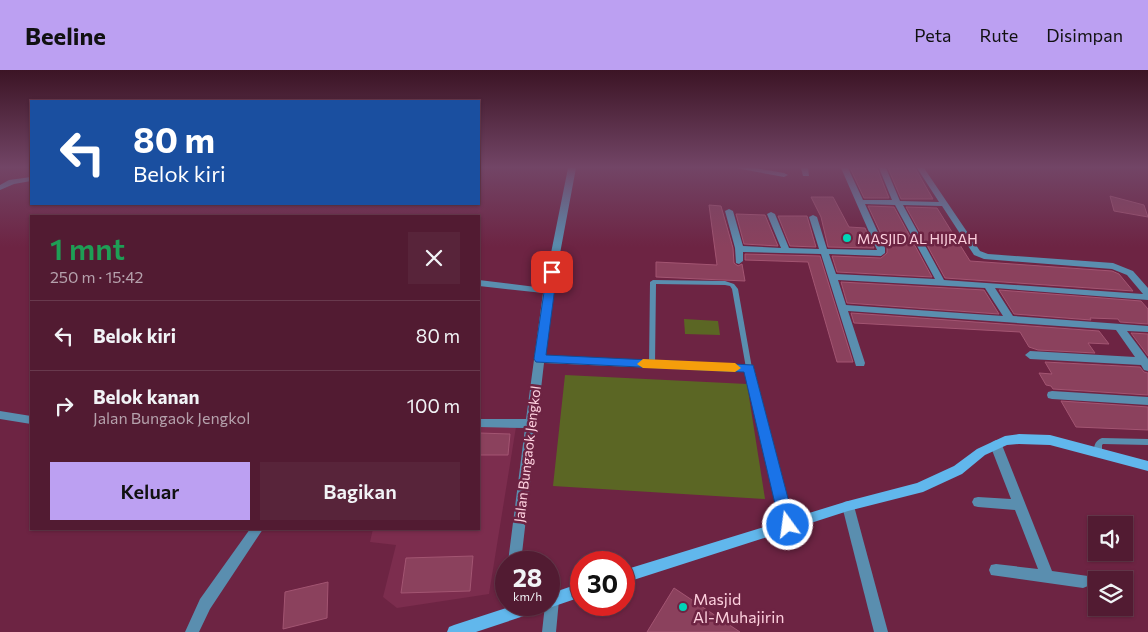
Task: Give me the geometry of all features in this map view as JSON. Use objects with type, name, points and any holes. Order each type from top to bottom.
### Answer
[{"type":"street","name":"Jalan Bungaok Jengkol","points":[[515,551],[548,290],[567,194]]},
{"type":"street","points":[[739,248],[881,253],[881,248],[856,194]]},
{"type":"street","points":[[894,194],[941,283]]},
{"type":"street","points":[[937,194],[973,250],[981,255],[1113,266],[1130,273],[1148,296]]},
{"type":"street","points":[[859,202],[943,204]]},
{"type":"street","points":[[728,211],[739,248],[738,261]]},
{"type":"street","points":[[771,214],[786,250]]},
{"type":"street","points":[[813,217],[826,252],[860,363]]},
{"type":"street","points":[[833,278],[988,285],[1148,296]]},
{"type":"street","points":[[480,283],[548,290]]},
{"type":"street","points":[[988,285],[1010,320]]},
{"type":"street","points":[[843,308],[1148,329]]},
{"type":"street","points":[[1119,327],[1146,364]]},
{"type":"street","points":[[1030,355],[1146,364]]},
{"type":"street","points":[[540,359],[749,368],[788,525]]},
{"type":"street","points":[[1052,395],[1148,400]]},
{"type":"street","points":[[0,415],[30,420]]},
{"type":"street","points":[[480,423],[531,424]]},
{"type":"street","points":[[635,574],[848,506],[919,488],[958,470],[981,452],[1005,441],[1032,438],[1050,440],[1148,466]]},
{"type":"street","points":[[996,445],[1047,576]]},
{"type":"street","points":[[978,502],[1019,506]]},
{"type":"street","points":[[848,506],[881,632]]},
{"type":"street","points":[[192,632],[205,604],[256,530]]},
{"type":"street","points":[[996,570],[1083,581]]},
{"type":"street","points":[[454,632],[495,615]]},
{"type":"street","points":[[549,632],[550,616]]},
{"type":"lane","points":[[652,364],[653,282],[725,283],[732,285],[735,289],[749,368]]},
{"type":"lane","points":[[1098,453],[1098,444],[1102,441],[1148,442]]},
{"type":"shaded area","points":[[480,426],[516,427],[489,594],[397,608],[383,597],[396,545],[370,542],[373,530],[480,530],[480,455],[508,455],[510,434],[480,433]],"holes":[[[473,556],[470,591],[401,592],[407,558]]]},
{"type":"green space","points":[[684,319],[718,321],[720,335],[685,334]]},
{"type":"green space","points":[[565,375],[747,384],[765,499],[553,486]]},
{"type":"building","points":[[862,194],[887,194],[889,198],[864,198]]},
{"type":"building","points":[[899,194],[930,194],[933,199],[901,199]]},
{"type":"building","points":[[1110,196],[1144,205],[1148,217],[1114,211]]},
{"type":"building","points":[[811,197],[833,197],[849,227],[865,228],[874,248],[828,247],[821,217]]},
{"type":"building","points":[[709,205],[721,206],[733,248],[734,263],[738,266],[742,264],[745,281],[656,277],[656,262],[717,265]]},
{"type":"building","points":[[868,206],[894,207],[932,277],[837,272],[832,256],[881,258],[887,253],[887,247]]},
{"type":"building","points":[[906,207],[937,208],[970,261],[1112,271],[1119,274],[1133,291],[945,278]]},
{"type":"building","points":[[736,214],[765,215],[778,246],[744,244]]},
{"type":"building","points":[[778,216],[807,216],[816,247],[790,246]]},
{"type":"building","points":[[745,254],[820,256],[853,362],[837,362],[808,262],[745,260]]},
{"type":"building","points":[[841,282],[984,290],[999,314],[847,303]]},
{"type":"building","points":[[999,290],[1141,301],[1148,309],[1148,324],[1120,322],[1118,319],[1090,318],[1091,320],[1014,314]]},
{"type":"building","points":[[851,313],[1099,331],[1109,344],[1088,343],[1095,353],[1038,350],[1029,347],[1020,332],[854,323]]},
{"type":"building","points":[[1131,333],[1148,334],[1148,356]]},
{"type":"building","points":[[1045,362],[1140,367],[1144,372],[1148,373],[1148,395],[1053,389],[1051,386],[1046,385],[1039,373],[1052,374]]},
{"type":"building","points":[[1061,401],[1148,407],[1148,430],[1076,427]]},
{"type":"building","points":[[480,433],[510,434],[508,455],[480,455]]},
{"type":"building","points":[[473,556],[470,591],[401,593],[406,558]]},
{"type":"building","points":[[328,582],[327,618],[283,629],[285,592]]},
{"type":"building","name":"Masjid Al-Muhajirin","points":[[674,588],[740,632],[647,632]]},
{"type":"slow traffic","points":[[643,364],[735,368]]},
{"type":"place","name":"MASJID AL HIJRAH","points":[[847,238]]},
{"type":"place","name":"Masjid Al-Muhajirin","points":[[683,607]]},
{"type":"route","points":[[552,272],[548,290],[540,359],[749,368],[788,525]]}]
